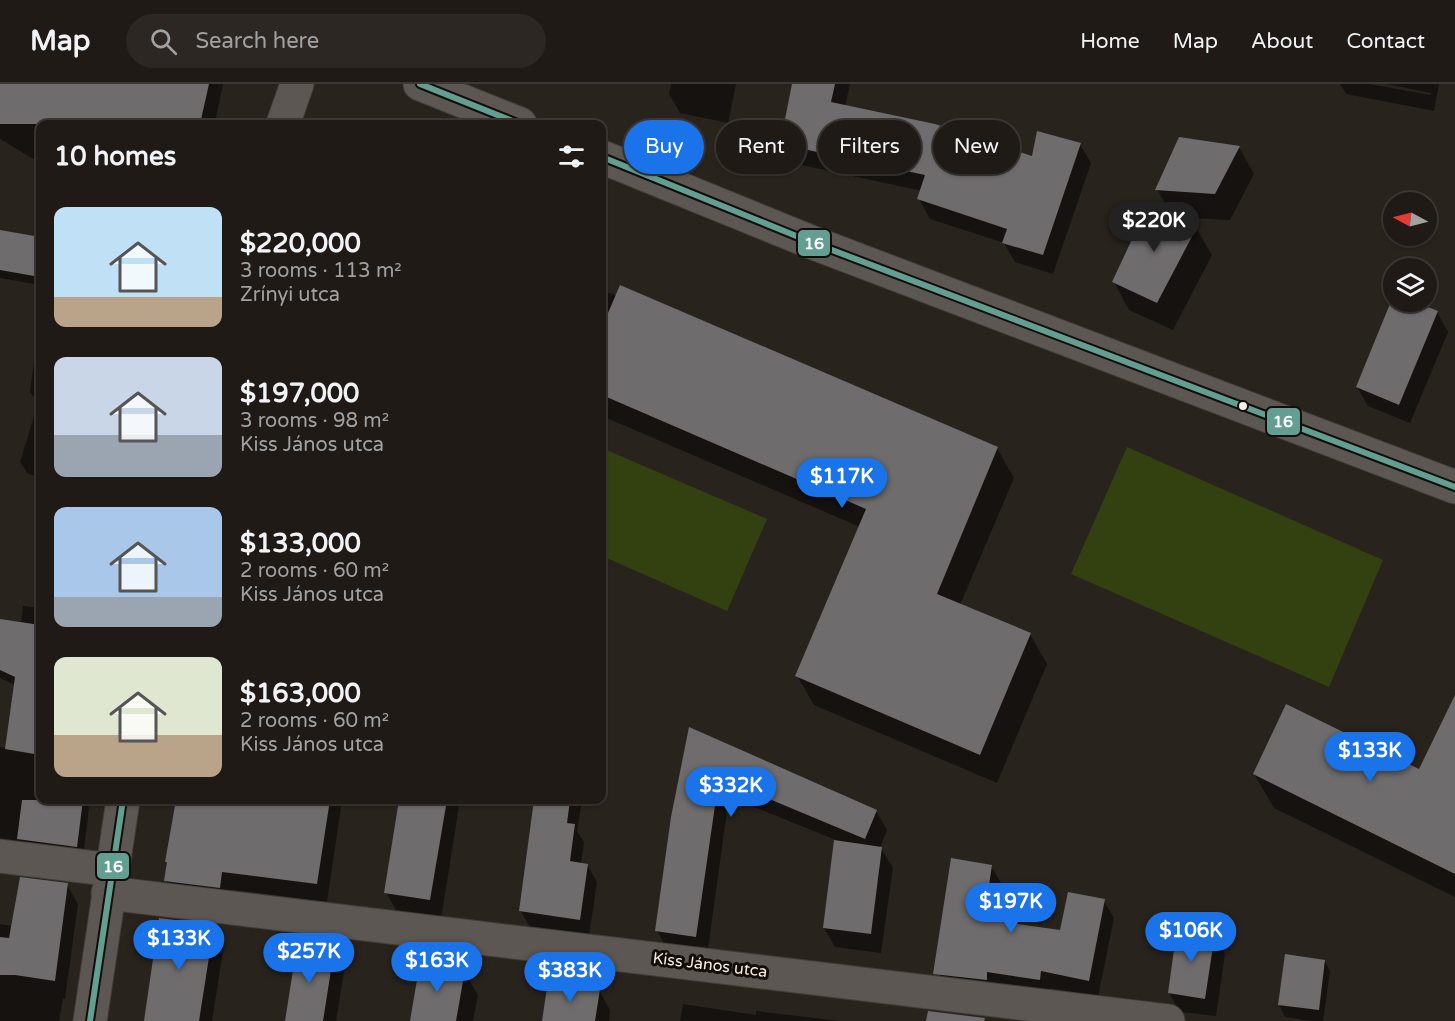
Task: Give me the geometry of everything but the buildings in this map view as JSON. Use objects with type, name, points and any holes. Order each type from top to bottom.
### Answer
[{"type":"street","points":[[284,120],[297,84]]},
{"type":"street","points":[[420,84],[510,120]]},
{"type":"street","points":[[606,159],[811,242],[1455,487]]},
{"type":"street","points":[[90,1021],[122,804]]},
{"type":"street","name":"Kiss János utca","points":[[0,856],[110,881],[1168,1021]]},
{"type":"green space","points":[[1127,447],[1383,560],[1329,687],[1071,574]]},
{"type":"green space","points":[[606,450],[767,519],[727,611],[606,558]]},
{"type":"transit line","name":"16","points":[[420,84],[510,120]]},
{"type":"transit line","name":"16","points":[[606,159],[811,242],[1455,487]]},
{"type":"transit line","name":"16","points":[[90,1021],[122,804]]}]
